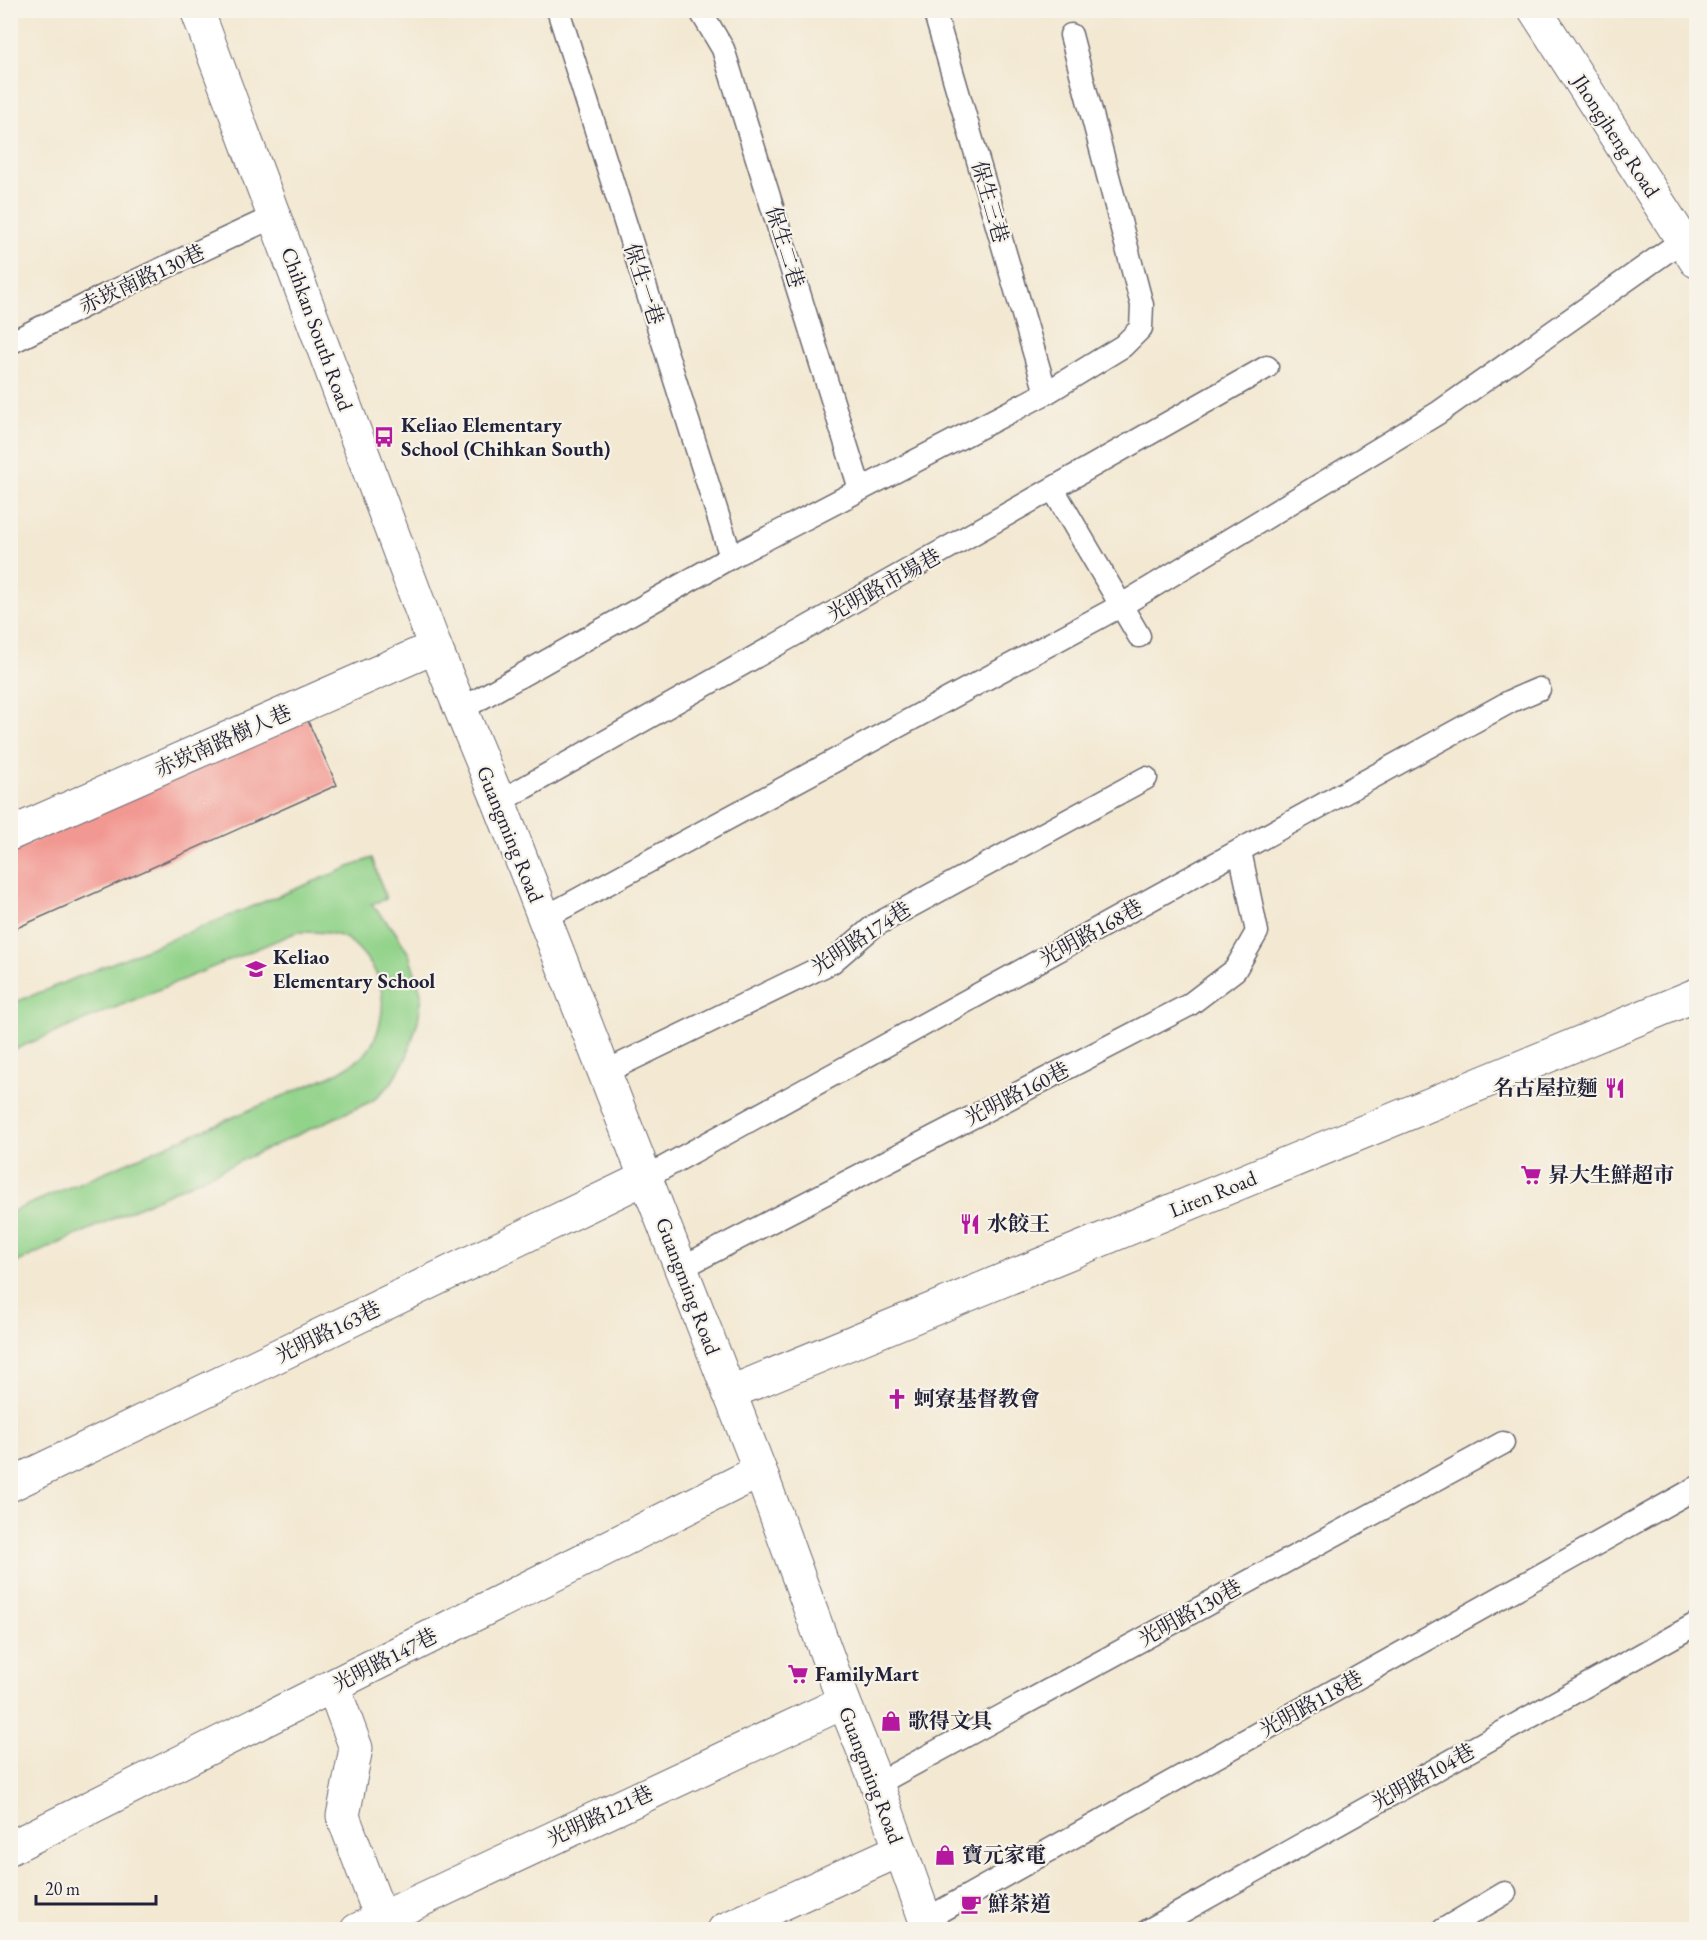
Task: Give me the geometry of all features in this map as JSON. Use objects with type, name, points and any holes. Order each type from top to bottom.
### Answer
[{"type":"street","name":"Chihkan South Road","points":[[197,10],[435,647]]},
{"type":"street","name":"Jhongjheng Road","points":[[1535,10],[1690,250]]},
{"type":"street","name":"Guangming Road","points":[[435,647],[499,802],[760,1471],[844,1702],[878,1784],[927,1925]]},
{"type":"street","name":"赤崁南路樹人巷","points":[[10,834],[435,647]]},
{"type":"street","name":"Liren Road","points":[[729,1393],[1696,995]]},
{"type":"street","name":"光明路163巷","points":[[10,1485],[645,1179]]},
{"type":"street","name":"光明路147巷","points":[[10,1848],[760,1471]]},
{"type":"street","points":[[333,1686],[356,1748],[343,1815],[369,1924]]},
{"type":"street","name":"光明路121巷","points":[[369,1924],[844,1702]]},
{"type":"street","points":[[724,1929],[900,1850]]},
{"type":"lane","name":"保生一巷","points":[[558,10],[730,557]]},
{"type":"lane","name":"保生二巷","points":[[700,10],[723,49],[860,489]]},
{"type":"lane","name":"保生三巷","points":[[934,10],[1046,393]]},
{"type":"lane","points":[[460,710],[730,557],[1046,393],[1123,346],[1141,328],[1142,305],[1071,35]]},
{"type":"lane","name":"赤崁南路130巷","points":[[10,343],[108,294],[275,216]]},
{"type":"lane","points":[[544,918],[1122,605],[1438,413],[1690,250]]},
{"type":"lane","name":"光明路市場巷","points":[[499,802],[1268,367]]},
{"type":"lane","points":[[1053,489],[1139,636]]},
{"type":"lane","name":"光明路168巷","points":[[645,1179],[1511,701],[1539,689]]},
{"type":"lane","name":"光明路174巷","points":[[603,1073],[832,962],[874,926],[1146,778]]},
{"type":"lane","name":"光明路160巷","points":[[681,1268],[1189,1005],[1235,970],[1257,932],[1240,851]]},
{"type":"lane","name":"光明路130巷","points":[[878,1784],[1503,1443]]},
{"type":"lane","name":"光明路118巷","points":[[927,1925],[1696,1488]]},
{"type":"lane","name":"光明路104巷","points":[[1149,1929],[1696,1624]]},
{"type":"lane","points":[[1443,1929],[1504,1893]]},
{"type":"green space","points":[[372,858],[386,899],[371,904],[394,930],[409,954],[422,996],[418,1021],[406,1059],[390,1085],[372,1101],[11,1265],[11,1212],[339,1072],[365,1054],[374,1040],[380,1022],[382,996],[379,981],[368,960],[347,939],[329,933],[297,932],[11,1051],[11,1004]]},
{"type":"building","points":[[307,719],[337,785],[10,931],[10,852]]},
{"type":"place","name":"Keliao Elementary School (Chihkan South)","points":[[384,437]]},
{"type":"place","name":"Keliao Elementary School","points":[[256,969]]},
{"type":"place","name":"名古屋拉麵","points":[[1615,1088]]},
{"type":"place","name":"昇大生鮮超市","points":[[1531,1175]]},
{"type":"place","name":"水餃王","points":[[970,1224]]},
{"type":"place","name":"蚵寮基督教會","points":[[897,1399]]},
{"type":"place","name":"FamilyMart","points":[[798,1674]]},
{"type":"place","name":"歌得文具","points":[[891,1721]]},
{"type":"place","name":"寶元家電","points":[[945,1855]]},
{"type":"place","name":"鮮茶道","points":[[971,1904]]}]
